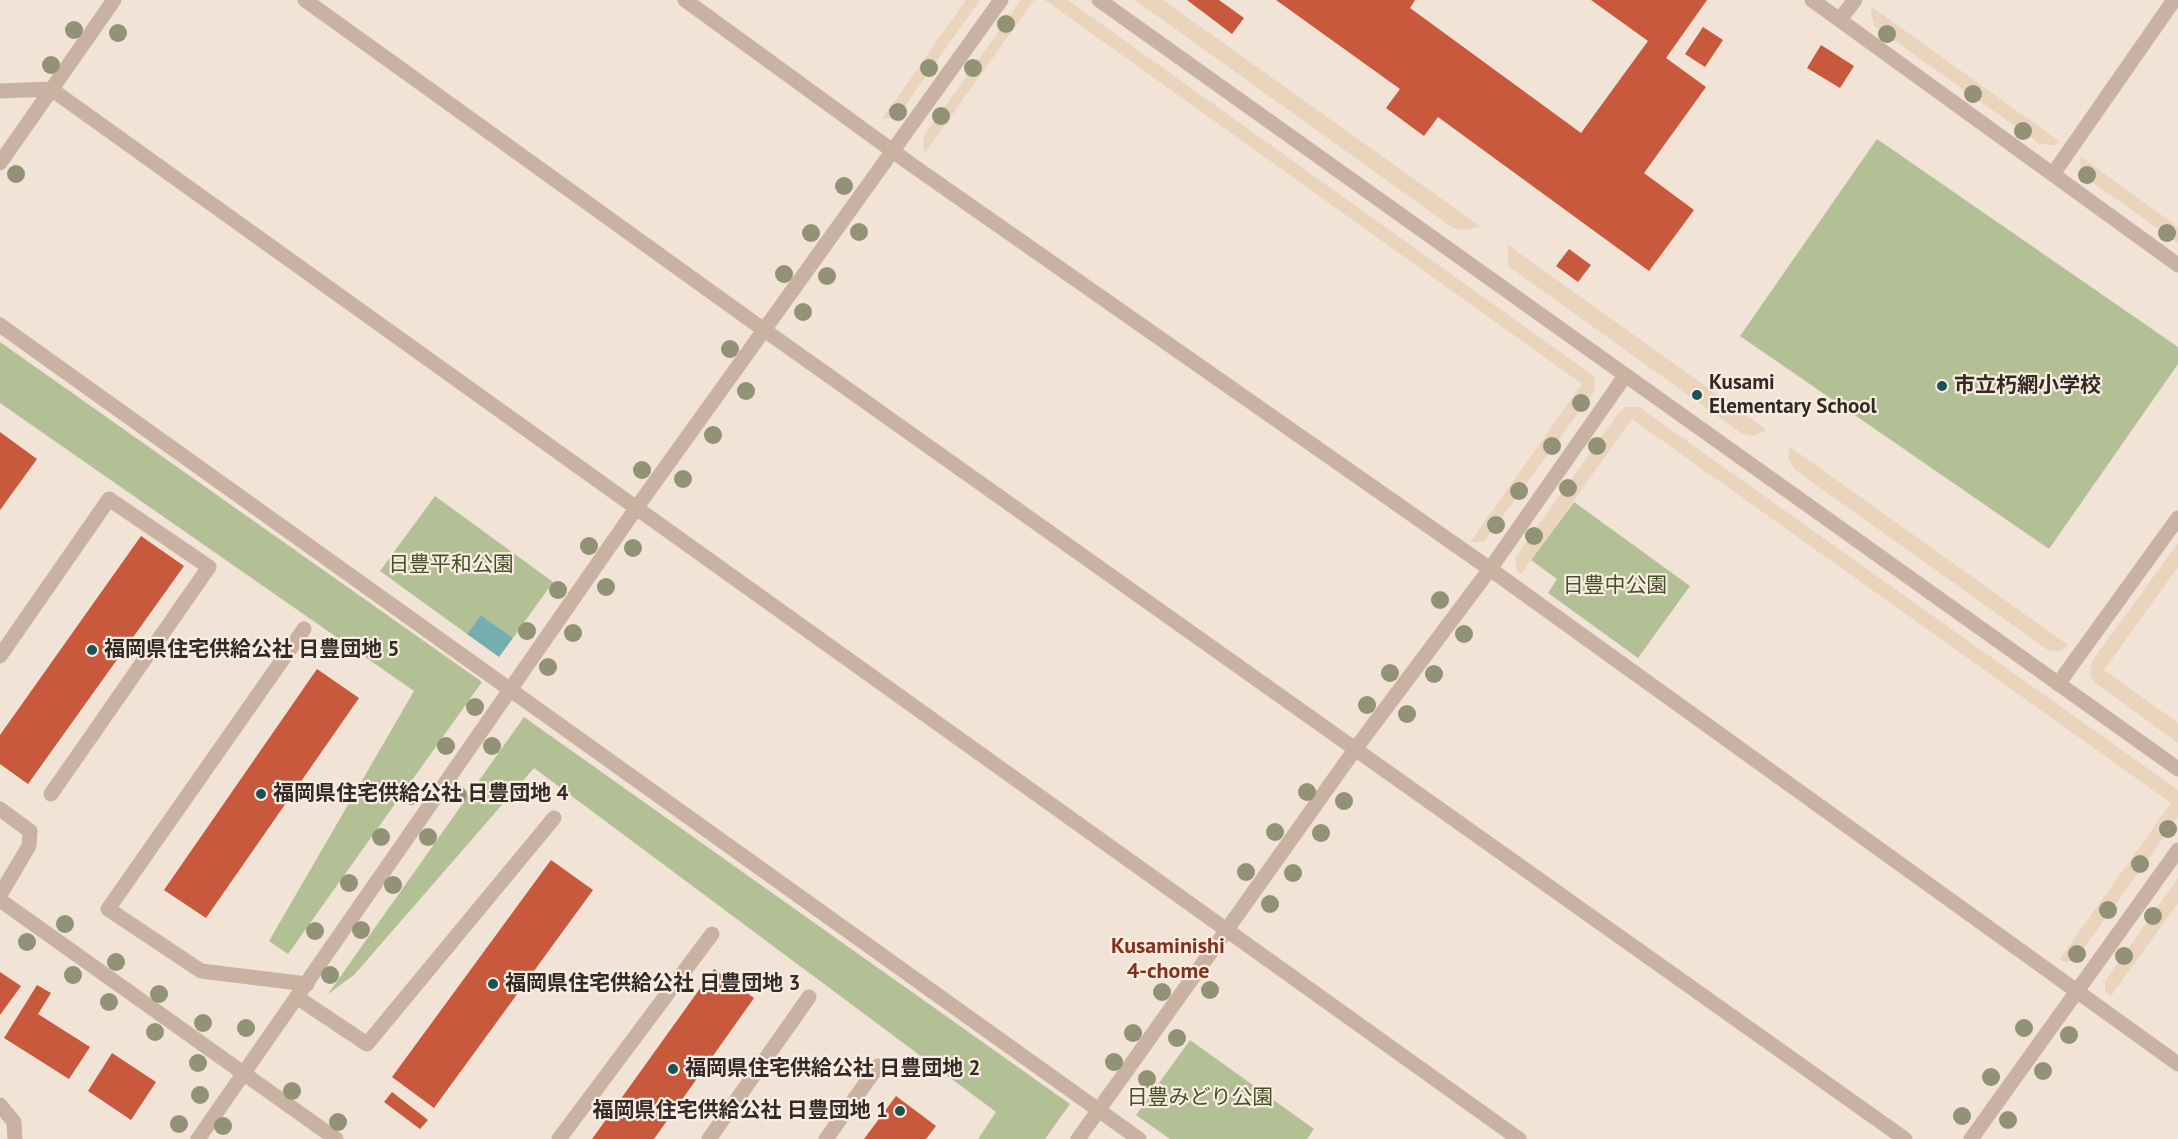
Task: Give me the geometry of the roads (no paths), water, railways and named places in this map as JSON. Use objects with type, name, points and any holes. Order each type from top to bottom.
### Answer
[{"type":"street","points":[[0,163],[114,0]]},
{"type":"street","points":[[305,0],[765,330],[1905,1139]]},
{"type":"street","points":[[685,0],[893,151],[1490,569],[2178,1064]]},
{"type":"street","points":[[198,1139],[637,507],[1001,0]]},
{"type":"street","points":[[1099,0],[2178,769]]},
{"type":"street","points":[[1812,0],[2178,265]]},
{"type":"street","points":[[1840,20],[1855,0]]},
{"type":"street","points":[[2052,174],[2174,0]]},
{"type":"street","points":[[0,91],[51,89],[637,507],[1226,933],[1519,1139]]},
{"type":"street","points":[[0,326],[512,689],[1139,1139]]},
{"type":"street","points":[[1078,1139],[1356,748],[1490,569],[1625,376]]},
{"type":"street","points":[[0,656],[109,499],[209,567],[51,794]]},
{"type":"street","points":[[2058,684],[2178,518]]},
{"type":"street","points":[[304,628],[108,909],[201,971],[307,984]]},
{"type":"street","points":[[0,809],[30,831],[29,846],[0,895]]},
{"type":"street","points":[[298,998],[367,1044],[554,818]]},
{"type":"street","points":[[1971,1139],[2079,992],[2178,850]]},
{"type":"street","points":[[0,900],[336,1139]]},
{"type":"street","points":[[559,1139],[712,934]]},
{"type":"street","points":[[709,1139],[809,998]]},
{"type":"street","points":[[826,1139],[878,1066]]},
{"type":"street","points":[[0,1105],[14,1122],[15,1139]]},
{"type":"water","points":[[481,615],[513,638],[499,657],[467,634]]},
{"type":"place","name":"市立朽網小学校","points":[[1942,386]]},
{"type":"place","name":"Kusami Elementary School","points":[[1697,395]]},
{"type":"place","name":"福岡県住宅供給公社 日豊団地 5","points":[[92,650]]},
{"type":"place","name":"福岡県住宅供給公社 日豊団地 4","points":[[261,794]]},
{"type":"place","name":"福岡県住宅供給公社 日豊団地 3","points":[[493,984]]},
{"type":"place","name":"福岡県住宅供給公社 日豊団地 2","points":[[673,1069]]},
{"type":"place","name":"福岡県住宅供給公社 日豊団地 1","points":[[900,1111]]},
{"type":"district","name":"Kusaminishi 4-chome","points":[[1168,960]]},
{"type":"park label","name":"日豊平和公園","points":[[451,565]]},
{"type":"park label","name":"日豊中公園","points":[[1615,586]]},
{"type":"park label","name":"日豊みどり公園","points":[[1200,1098]]}]
